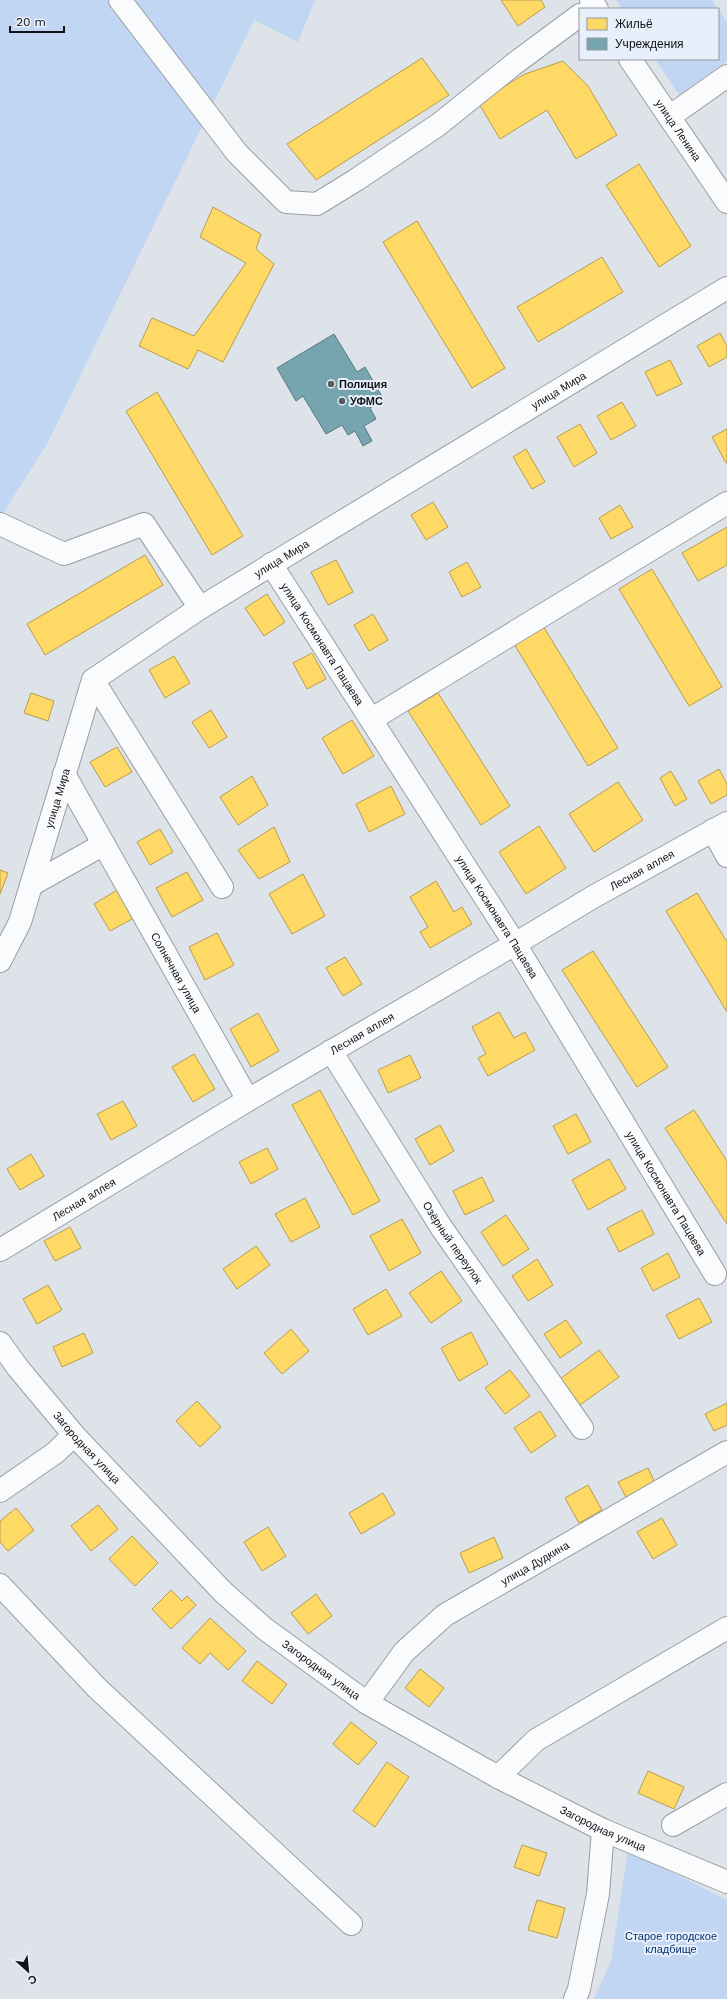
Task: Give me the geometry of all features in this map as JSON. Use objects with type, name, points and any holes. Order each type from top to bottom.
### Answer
[{"type":"street","points":[[120,0],[237,154],[286,202],[317,204],[438,125],[514,64],[579,15]]},
{"type":"street","name":"улица Ленина","points":[[631,60],[727,202]]},
{"type":"street","points":[[669,117],[727,76]]},
{"type":"street","name":"улица Мира","points":[[0,961],[20,922],[93,680],[200,608],[271,564],[727,288]]},
{"type":"street","points":[[372,719],[727,503]]},
{"type":"street","points":[[0,524],[64,554],[144,524],[200,608]]},
{"type":"street","name":"улица Космонавта Пацаева","points":[[271,564],[372,719],[515,944],[715,1274]]},
{"type":"street","points":[[93,680],[222,887]]},
{"type":"street","name":"Солнечная улица","points":[[64,774],[248,1100]]},
{"type":"street","points":[[720,826],[727,856]]},
{"type":"street","name":"Лесная аллея","points":[[0,1250],[331,1051],[593,897],[720,826]]},
{"type":"street","points":[[31,885],[104,844]]},
{"type":"street","name":"Озёрный переулок","points":[[331,1051],[440,1227],[582,1428]]},
{"type":"street","name":"Загородная улица","points":[[0,1343],[18,1368],[74,1435],[224,1593],[264,1629],[367,1703],[498,1777],[603,1830],[727,1882]]},
{"type":"street","points":[[0,1491],[54,1453],[74,1435]]},
{"type":"street","name":"улица Дудкина","points":[[367,1703],[404,1652],[445,1615],[727,1452]]},
{"type":"street","points":[[0,1586],[97,1688],[351,1924]]},
{"type":"street","points":[[498,1777],[536,1740],[727,1628]]},
{"type":"street","points":[[673,1825],[727,1794]]},
{"type":"street","points":[[575,1999],[580,1988],[598,1894],[603,1830]]},
{"type":"green space","points":[[0,0],[315,0],[298,42],[254,20],[47,444],[0,518]]},
{"type":"green space","points":[[616,0],[712,0],[717,8],[621,8]]},
{"type":"green space","points":[[719,10],[727,22],[727,61],[679,95],[656,60],[719,60]]},
{"type":"green space","name":"Старое городское кладбище","points":[[628,1850],[727,1900],[727,1999],[594,1999],[611,1961]]},
{"type":"building: Жильё","points":[[501,0],[541,0],[545,7],[518,26]]},
{"type":"building: Жильё","points":[[422,58],[449,95],[316,180],[287,144]]},
{"type":"building: Жильё","points":[[563,61],[588,86],[617,135],[576,159],[547,110],[500,139],[478,102],[525,74]]},
{"type":"building: Жильё","points":[[639,164],[691,246],[659,267],[606,185]]},
{"type":"building: Жильё","points":[[213,207],[261,234],[256,249],[274,264],[223,362],[198,350],[188,369],[139,346],[152,318],[194,336],[246,263],[200,237]]},
{"type":"building: Жильё","points":[[417,221],[505,368],[472,388],[383,242]]},
{"type":"building: Жильё","points":[[602,257],[623,292],[538,342],[517,307]]},
{"type":"building: Жильё","points":[[720,333],[727,346],[727,357],[709,367],[697,346]]},
{"type":"building: Жильё","points":[[670,360],[682,384],[657,396],[645,372]]},
{"type":"building: Жильё","points":[[157,392],[243,536],[212,555],[126,411]]},
{"type":"building: Жильё","points":[[622,402],[636,426],[611,440],[597,416]]},
{"type":"building: Жильё","points":[[580,424],[597,453],[574,467],[557,437]]},
{"type":"building: Жильё","points":[[727,429],[727,463],[726,463],[712,437]]},
{"type":"building: Жильё","points":[[526,449],[545,482],[532,489],[513,457]]},
{"type":"building: Жильё","points":[[433,502],[448,527],[426,540],[411,515]]},
{"type":"building: Жильё","points":[[620,505],[633,527],[611,539],[599,518]]},
{"type":"building: Жильё","points":[[727,527],[727,565],[698,581],[682,553]]},
{"type":"building: Жильё","points":[[145,555],[163,585],[45,655],[27,624]]},
{"type":"building: Жильё","points":[[336,560],[353,592],[328,605],[311,572]]},
{"type":"building: Жильё","points":[[467,562],[481,587],[462,597],[449,572]]},
{"type":"building: Жильё","points":[[652,569],[722,687],[689,706],[619,589]]},
{"type":"building: Жильё","points":[[267,594],[285,622],[264,636],[245,608]]},
{"type":"building: Жильё","points":[[373,614],[388,640],[369,651],[354,625]]},
{"type":"building: Жильё","points":[[543,626],[618,748],[588,766],[514,644]]},
{"type":"building: Жильё","points":[[312,653],[326,679],[307,689],[293,663]]},
{"type":"building: Жильё","points":[[174,656],[190,683],[165,698],[149,670]]},
{"type":"building: Жильё","points":[[31,693],[54,701],[48,721],[24,713]]},
{"type":"building: Жильё","points":[[438,693],[510,806],[481,825],[408,711]]},
{"type":"building: Жильё","points":[[211,710],[227,737],[209,748],[192,722]]},
{"type":"building: Жильё","points":[[352,720],[374,756],[343,774],[322,738]]},
{"type":"building: Жильё","points":[[117,747],[132,772],[105,787],[90,762]]},
{"type":"building: Жильё","points":[[719,769],[727,784],[727,795],[711,804],[698,781]]},
{"type":"building: Жильё","points":[[671,771],[687,799],[675,806],[660,778]]},
{"type":"building: Жильё","points":[[252,776],[268,805],[238,825],[220,797]]},
{"type":"building: Жильё","points":[[618,782],[643,820],[594,852],[569,814]]},
{"type":"building: Жильё","points":[[391,786],[405,814],[369,832],[356,804]]},
{"type":"building: Жильё","points":[[539,826],[566,868],[526,894],[499,852]]},
{"type":"building: Жильё","points":[[274,827],[290,862],[259,879],[238,850]]},
{"type":"building: Жильё","points":[[160,829],[173,852],[150,865],[137,842]]},
{"type":"building: Жильё","points":[[0,870],[8,873],[0,894]]},
{"type":"building: Жильё","points":[[187,872],[203,900],[172,917],[156,888]]},
{"type":"building: Жильё","points":[[303,874],[325,916],[292,934],[269,894]]},
{"type":"building: Жильё","points":[[436,881],[454,912],[462,907],[472,924],[430,948],[420,932],[428,927],[410,897]]},
{"type":"building: Жильё","points":[[119,889],[134,918],[110,931],[94,904]]},
{"type":"building: Жильё","points":[[697,893],[727,942],[727,1012],[666,911]]},
{"type":"building: Жильё","points":[[217,933],[234,965],[205,980],[189,947]]},
{"type":"building: Жильё","points":[[593,951],[668,1067],[637,1087],[562,970]]},
{"type":"building: Жильё","points":[[345,957],[362,984],[343,996],[326,968]]},
{"type":"building: Жильё","points":[[499,1012],[514,1038],[525,1032],[535,1050],[488,1076],[478,1058],[486,1054],[472,1027]]},
{"type":"building: Жильё","points":[[258,1013],[279,1051],[251,1067],[230,1029]]},
{"type":"building: Жильё","points":[[194,1054],[215,1089],[193,1102],[172,1067]]},
{"type":"building: Жильё","points":[[410,1055],[421,1078],[388,1093],[378,1070]]},
{"type":"building: Жильё","points":[[320,1090],[380,1201],[353,1215],[292,1105]]},
{"type":"building: Жильё","points":[[123,1101],[137,1126],[111,1140],[97,1114]]},
{"type":"building: Жильё","points":[[694,1110],[727,1161],[727,1224],[665,1128]]},
{"type":"building: Жильё","points":[[576,1114],[591,1142],[568,1154],[553,1126]]},
{"type":"building: Жильё","points":[[440,1125],[454,1151],[430,1165],[415,1139]]},
{"type":"building: Жильё","points":[[267,1148],[278,1169],[251,1184],[239,1162]]},
{"type":"building: Жильё","points":[[31,1154],[44,1176],[20,1190],[7,1169]]},
{"type":"building: Жильё","points":[[609,1159],[626,1189],[588,1210],[572,1180]]},
{"type":"building: Жильё","points":[[482,1177],[494,1201],[465,1215],[453,1191]]},
{"type":"building: Жильё","points":[[305,1198],[320,1227],[291,1242],[275,1214]]},
{"type":"building: Жильё","points":[[642,1210],[654,1234],[619,1252],[607,1228]]},
{"type":"building: Жильё","points":[[506,1215],[529,1249],[503,1266],[481,1232]]},
{"type":"building: Жильё","points":[[402,1219],[421,1253],[389,1271],[370,1236]]},
{"type":"building: Жильё","points":[[70,1227],[81,1248],[55,1261],[44,1241]]},
{"type":"building: Жильё","points":[[256,1246],[270,1265],[237,1289],[223,1269]]},
{"type":"building: Жильё","points":[[668,1253],[680,1277],[653,1291],[641,1268]]},
{"type":"building: Жильё","points":[[537,1259],[553,1285],[528,1301],[512,1276]]},
{"type":"building: Жильё","points":[[441,1271],[462,1301],[431,1323],[409,1293]]},
{"type":"building: Жильё","points":[[48,1285],[62,1310],[37,1324],[23,1299]]},
{"type":"building: Жильё","points":[[386,1289],[402,1316],[368,1335],[353,1309]]},
{"type":"building: Жильё","points":[[699,1298],[712,1322],[679,1339],[666,1315]]},
{"type":"building: Жильё","points":[[566,1320],[582,1343],[560,1358],[544,1334]]},
{"type":"building: Жильё","points":[[291,1329],[309,1351],[282,1374],[264,1353]]},
{"type":"building: Жильё","points":[[471,1332],[488,1364],[459,1381],[441,1348]]},
{"type":"building: Жильё","points":[[84,1333],[93,1353],[62,1367],[53,1347]]},
{"type":"building: Жильё","points":[[599,1350],[619,1377],[580,1405],[560,1379]]},
{"type":"building: Жильё","points":[[510,1370],[530,1396],[505,1414],[485,1388]]},
{"type":"building: Жильё","points":[[197,1401],[221,1427],[200,1447],[176,1421]]},
{"type":"building: Жильё","points":[[727,1403],[727,1425],[714,1431],[705,1414]]},
{"type":"building: Жильё","points":[[540,1411],[556,1436],[531,1453],[514,1428]]},
{"type":"building: Жильё","points":[[648,1468],[656,1485],[627,1499],[618,1482]]},
{"type":"building: Жильё","points":[[588,1485],[602,1510],[579,1523],[565,1498]]},
{"type":"building: Жильё","points":[[383,1493],[395,1514],[361,1534],[349,1513]]},
{"type":"building: Жильё","points":[[98,1505],[118,1529],[91,1551],[71,1526]]},
{"type":"building: Жильё","points":[[16,1508],[34,1530],[8,1551],[0,1542],[0,1521]]},
{"type":"building: Жильё","points":[[662,1518],[677,1545],[653,1559],[637,1532]]},
{"type":"building: Жильё","points":[[268,1527],[286,1556],[262,1571],[244,1542]]},
{"type":"building: Жильё","points":[[132,1536],[158,1563],[135,1586],[109,1559]]},
{"type":"building: Жильё","points":[[494,1537],[503,1558],[469,1573],[460,1553]]},
{"type":"building: Жильё","points":[[171,1590],[182,1601],[187,1596],[196,1605],[171,1629],[152,1609]]},
{"type":"building: Жильё","points":[[316,1594],[332,1616],[308,1634],[291,1613]]},
{"type":"building: Жильё","points":[[210,1618],[246,1651],[228,1670],[210,1653],[200,1664],[182,1648]]},
{"type":"building: Жильё","points":[[257,1661],[287,1684],[272,1704],[242,1681]]},
{"type":"building: Жильё","points":[[420,1669],[444,1688],[429,1707],[405,1688]]},
{"type":"building: Жильё","points":[[351,1722],[377,1743],[358,1765],[333,1744]]},
{"type":"building: Жильё","points":[[387,1762],[409,1777],[375,1827],[353,1811]]},
{"type":"building: Жильё","points":[[648,1771],[684,1787],[674,1809],[638,1793]]},
{"type":"building: Жильё","points":[[522,1845],[547,1853],[539,1876],[514,1867]]},
{"type":"building: Жильё","points":[[537,1900],[565,1908],[557,1938],[528,1930]]},
{"type":"building: Учреждения","name":"Полиция","points":[[334,334],[357,372],[365,367],[384,400],[370,408],[376,419],[364,426],[372,441],[363,446],[355,431],[348,435],[342,425],[326,434],[303,396],[296,401],[277,368]]},
{"type":"place","name":"Полиция","points":[[331,384]]},
{"type":"place","name":"УФМС","points":[[342,401]]}]
